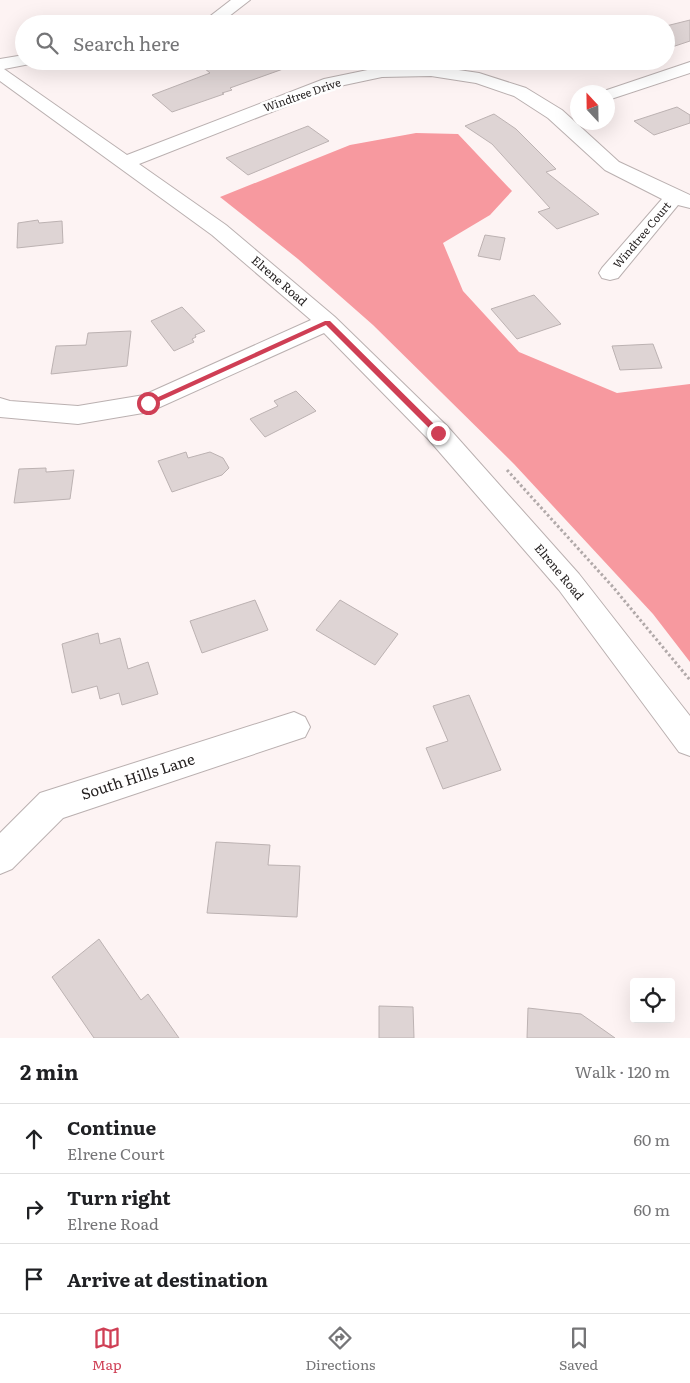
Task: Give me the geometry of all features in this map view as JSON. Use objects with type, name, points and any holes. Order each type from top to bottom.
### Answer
[{"type":"street","points":[[221,15],[242,0]]},
{"type":"street","points":[[0,64],[15,62]]},
{"type":"street","points":[[615,93],[690,68]]},
{"type":"street","name":"Windtree Drive","points":[[126,162],[330,83],[382,72],[431,71],[479,78],[520,92],[555,114],[612,166],[682,200]]},
{"type":"street","name":"Elrene Road","points":[[0,73],[219,230],[327,322],[438,433],[569,582],[690,741]]},
{"type":"street","points":[[555,114],[570,109]]},
{"type":"street","name":"Windtree Court","points":[[610,273],[682,200]]},
{"type":"street","points":[[0,407],[7,410],[78,414],[148,403],[327,322]]},
{"type":"street","name":"South Hills Lane","points":[[0,857],[52,805],[294,727]]},
{"type":"shaded area","points":[[416,133],[458,134],[512,191],[490,215],[443,243],[463,291],[519,352],[617,393],[690,384],[690,662],[653,614],[514,464],[373,325],[298,259],[220,197],[350,145]]},
{"type":"building","points":[[690,20],[690,41],[675,46],[675,24]]},
{"type":"building","points":[[206,70],[280,70],[230,88],[232,90],[222,93],[224,94],[172,112],[152,95],[210,73]]},
{"type":"building","points":[[677,107],[690,115],[690,123],[654,135],[634,121]]},
{"type":"building","points":[[494,114],[516,129],[556,169],[546,172],[599,214],[557,229],[538,212],[550,208],[492,144],[465,126]]},
{"type":"building","points":[[308,126],[329,141],[248,175],[226,158]]},
{"type":"building","points":[[38,220],[39,223],[62,221],[63,243],[17,248],[18,223]]},
{"type":"building","points":[[485,235],[505,238],[500,260],[478,256]]},
{"type":"building","points":[[534,295],[561,324],[517,339],[491,309]]},
{"type":"building","points":[[182,307],[205,331],[195,335],[196,337],[192,339],[194,342],[174,351],[151,321]]},
{"type":"building","points":[[131,331],[127,366],[51,374],[56,346],[86,345],[88,333]]},
{"type":"building","points":[[653,344],[662,368],[620,370],[612,346]]},
{"type":"building","points":[[296,391],[316,411],[265,437],[250,419],[278,406],[274,401]]},
{"type":"building","points":[[186,452],[188,458],[210,452],[223,458],[229,468],[222,475],[172,492],[158,461]]},
{"type":"building","points":[[46,468],[46,472],[74,470],[70,499],[14,503],[19,469]]},
{"type":"building","points":[[255,600],[268,630],[202,653],[190,621]]},
{"type":"building","points":[[340,600],[398,634],[375,665],[316,630]]},
{"type":"building","points":[[98,633],[100,644],[120,638],[128,669],[148,662],[158,694],[122,705],[119,693],[100,699],[97,686],[72,693],[62,644]]},
{"type":"building","points":[[469,695],[501,770],[443,789],[426,748],[448,741],[433,706]]},
{"type":"building","points":[[216,842],[270,845],[268,865],[300,866],[297,917],[207,913]]},
{"type":"building","points":[[99,939],[141,1000],[148,994],[179,1038],[94,1038],[52,977]]},
{"type":"building","points":[[379,1006],[413,1007],[414,1038],[379,1038]]},
{"type":"building","points":[[528,1008],[581,1014],[615,1038],[527,1038]]},
{"type":"route","points":[[148,403],[327,322],[438,433]]}]
